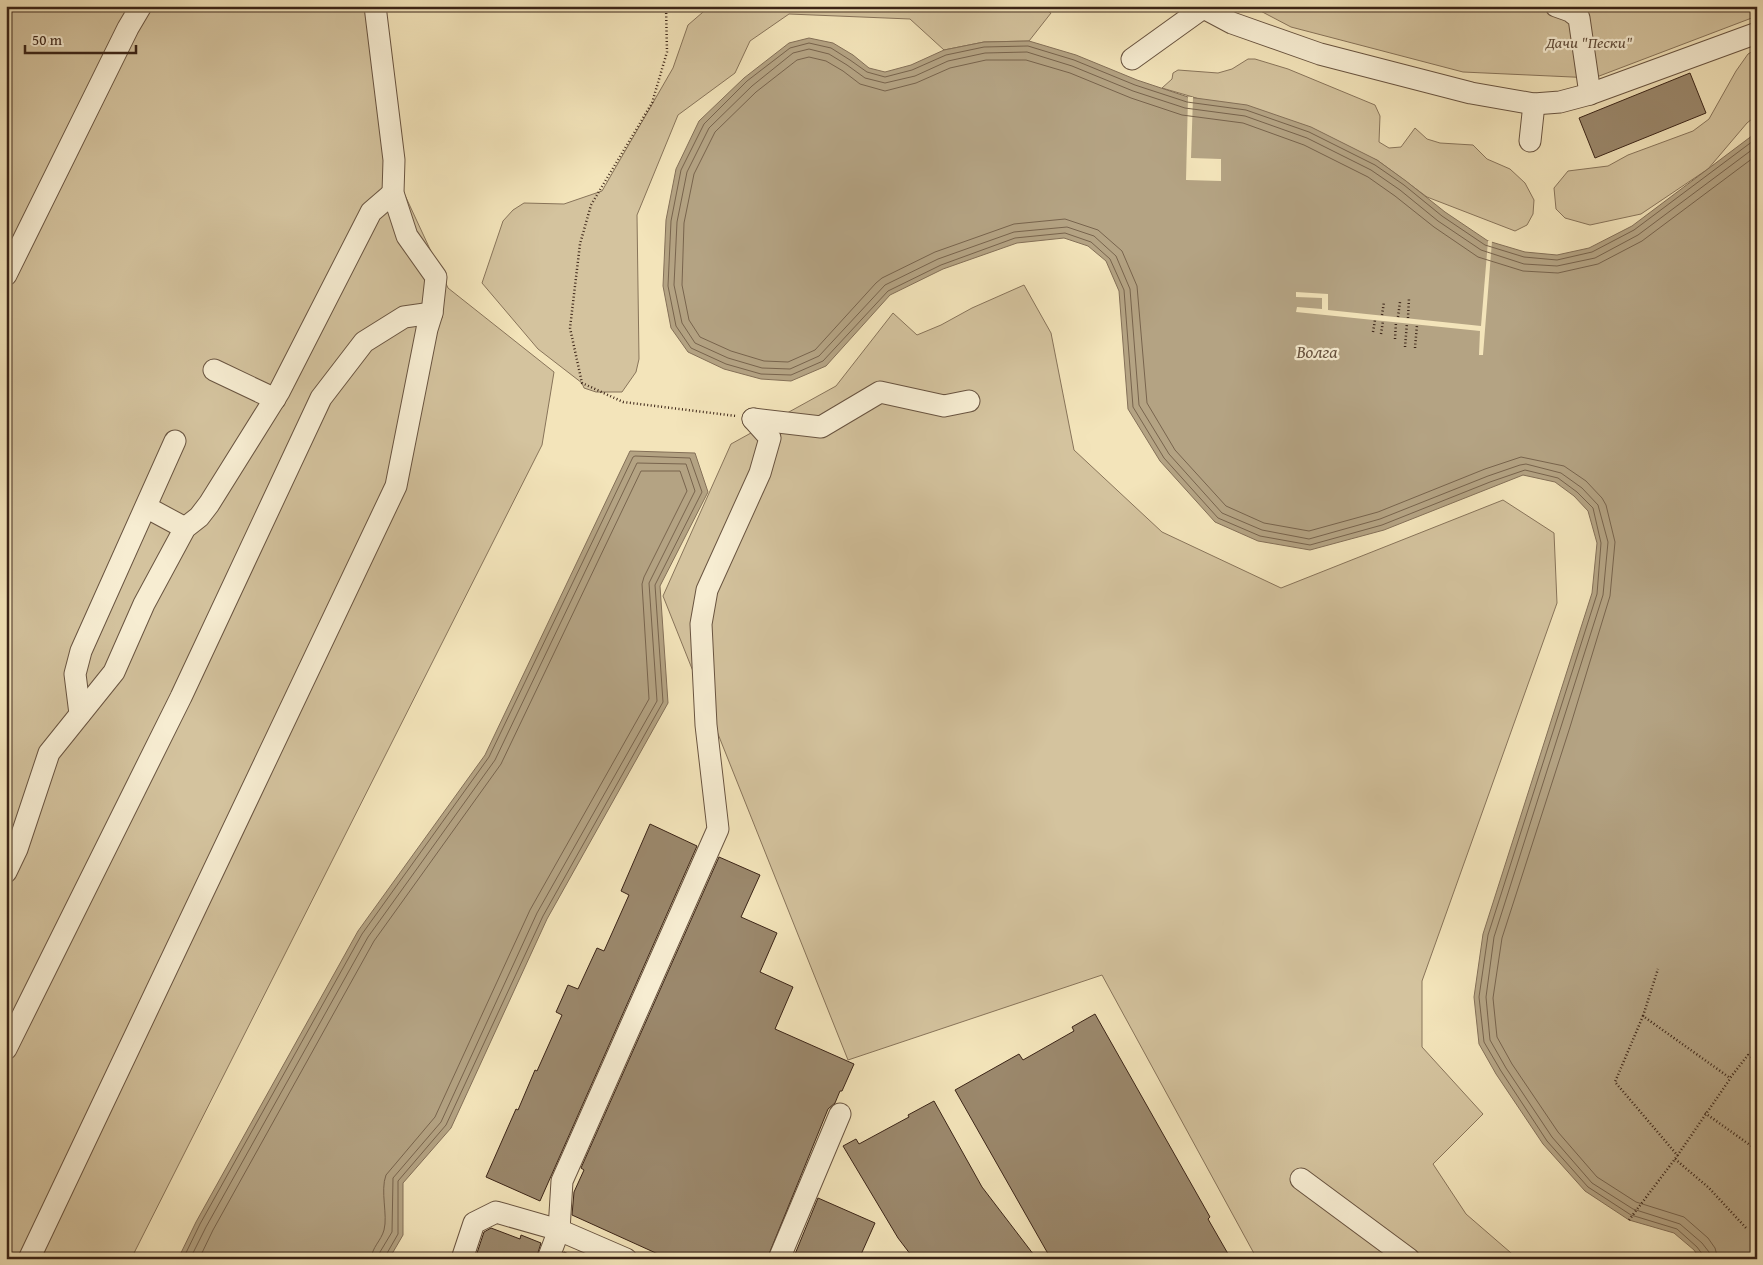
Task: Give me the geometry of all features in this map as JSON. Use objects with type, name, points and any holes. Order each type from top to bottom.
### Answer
[{"type":"street","points":[[6,275],[128,28],[141,6]]},
{"type":"street","points":[[29,1259],[396,486],[427,329],[432,313],[436,277],[407,236],[393,194],[394,160],[375,6]]},
{"type":"street","points":[[1556,6],[1570,11],[1580,18],[1590,94]]},
{"type":"street","points":[[1132,59],[1201,7],[1232,23],[1320,54],[1471,93],[1534,104],[1560,102],[1590,94],[1757,33]]},
{"type":"street","points":[[1530,141],[1534,104]]},
{"type":"street","points":[[6,872],[17,849],[49,753],[114,672],[144,604],[185,528],[199,517],[275,399],[371,212],[393,194]]},
{"type":"street","points":[[6,1049],[181,697],[321,398],[364,342],[404,317],[432,313]]},
{"type":"street","points":[[214,370],[275,399]]},
{"type":"street","points":[[753,418],[821,427],[880,392],[944,406],[969,401]]},
{"type":"street","points":[[548,1259],[559,1230],[562,1181],[718,829],[706,725],[701,624],[707,590],[760,473],[770,438],[753,418]]},
{"type":"street","points":[[80,714],[76,674],[81,651],[175,441]]},
{"type":"street","points":[[146,507],[185,528]]},
{"type":"street","points":[[779,1259],[840,1114]]},
{"type":"street","points":[[1301,1179],[1409,1259]]},
{"type":"street","points":[[462,1259],[474,1223],[496,1212],[559,1230],[626,1259]]},
{"type":"path","points":[[666,6],[667,52],[652,103],[591,205],[580,244],[570,328],[582,383],[623,402],[753,418]]},
{"type":"path","points":[[1408,318],[1409,298]]},
{"type":"path","points":[[1382,316],[1384,302]]},
{"type":"path","points":[[1398,317],[1400,302]]},
{"type":"path","points":[[1373,332],[1375,320]]},
{"type":"path","points":[[1382,334],[1383,321]]},
{"type":"path","points":[[1395,339],[1396,322]]},
{"type":"path","points":[[1405,347],[1407,324]]},
{"type":"path","points":[[1415,348],[1417,324]]},
{"type":"path","points":[[1658,969],[1643,1016],[1614,1082],[1676,1158],[1709,1188],[1747,1229]]},
{"type":"path","points":[[1643,1016],[1730,1078]]},
{"type":"path","points":[[1629,1220],[1676,1158],[1730,1078],[1748,1055],[1757,1061]]},
{"type":"path","points":[[1706,1113],[1757,1150]]},
{"type":"green space","points":[[6,6],[375,6],[403,191],[448,288],[554,372],[542,445],[131,1259],[6,1259]]},
{"type":"green space","points":[[710,6],[995,6],[1005,9],[1009,6],[1039,6],[1051,13],[1029,41],[984,42],[944,50],[910,19],[789,14],[750,41],[735,73],[678,115],[637,215],[639,359],[636,372],[622,392],[596,392],[584,388],[582,383],[538,349],[482,283],[503,221],[513,210],[524,203],[564,204],[602,191],[673,68],[688,25]]},
{"type":"green space","name":"Дачи \"Пески\"","points":[[1251,6],[1757,6],[1757,16],[1594,78],[1463,72],[1291,27]]},
{"type":"green space","points":[[1757,50],[1757,115],[1747,123],[1708,169],[1641,214],[1590,225],[1565,218],[1556,209],[1554,188],[1568,171],[1608,166],[1628,155],[1693,131],[1709,119],[1736,71],[1748,54]]},
{"type":"green space","points":[[1248,59],[1255,59],[1288,69],[1375,105],[1380,116],[1379,142],[1389,148],[1401,147],[1415,128],[1427,139],[1440,143],[1473,145],[1487,159],[1510,169],[1525,183],[1534,200],[1533,214],[1527,225],[1515,231],[1427,197],[1377,160],[1162,88],[1172,79],[1173,73],[1178,70],[1218,73],[1232,69]]},
{"type":"green space","points":[[1024,285],[1051,333],[1074,450],[1162,532],[1281,588],[1503,500],[1554,533],[1557,603],[1422,981],[1422,1047],[1483,1114],[1433,1164],[1466,1214],[1518,1259],[1257,1259],[1102,975],[848,1060],[663,596],[731,444],[836,386],[893,313],[917,335]]},
{"type":"water","name":"Волга","points":[[809,38],[833,43],[853,55],[869,68],[885,72],[911,65],[944,50],[984,42],[1029,41],[1076,55],[1137,80],[1188,97],[1247,105],[1311,127],[1377,160],[1445,212],[1488,241],[1525,252],[1557,255],[1589,248],[1632,226],[1757,132],[1757,1259],[1700,1259],[1694,1250],[1674,1233],[1629,1220],[1585,1191],[1543,1144],[1496,1074],[1479,1044],[1474,997],[1483,934],[1592,593],[1597,543],[1588,511],[1574,496],[1555,482],[1523,475],[1384,530],[1310,550],[1258,541],[1215,522],[1160,461],[1128,409],[1119,291],[1106,261],[1088,246],[1064,238],[1017,243],[943,269],[890,295],[826,366],[791,381],[761,379],[724,369],[688,352],[671,328],[663,286],[666,220],[676,169],[699,121],[744,78],[789,43]]},
{"type":"water","points":[[630,451],[695,453],[708,492],[660,586],[668,703],[547,919],[451,1128],[403,1183],[403,1235],[389,1259],[178,1259],[196,1222],[358,931],[485,755]]},
{"type":"pier","points":[[1188,97],[1193,97],[1191,158],[1221,159],[1221,181],[1186,180]]},
{"type":"pier","points":[[1488,241],[1492,241],[1483,355],[1479,355],[1480,331],[1296,312],[1297,307],[1322,309],[1322,298],[1296,297],[1296,292],[1328,294],[1328,310],[1481,326]]},
{"type":"building","points":[[1690,73],[1706,113],[1595,158],[1579,118]]},
{"type":"building","points":[[650,824],[697,846],[540,1201],[486,1177],[516,1109],[518,1110],[562,1015],[556,1012],[568,985],[578,989],[597,948],[604,951],[629,895],[621,891]]},
{"type":"building","points":[[719,857],[760,875],[741,917],[777,933],[760,972],[793,987],[775,1029],[854,1064],[842,1091],[840,1091],[835,1103],[828,1109],[767,1259],[669,1259],[572,1215],[574,1192],[584,1170],[581,1168]]},
{"type":"building","points":[[1095,1014],[1210,1217],[1208,1219],[1231,1259],[1051,1259],[955,1090],[1019,1054],[1023,1060],[1074,1031],[1072,1027]]},
{"type":"building","points":[[934,1101],[982,1187],[1037,1259],[914,1259],[898,1238],[843,1146],[856,1139],[859,1144]]},
{"type":"building","points":[[818,1198],[875,1223],[859,1259],[793,1259]]},
{"type":"building","points":[[491,1228],[520,1239],[521,1235],[541,1243],[536,1259],[475,1259],[484,1232]]},
{"type":"building","points":[[564,1252],[578,1258],[578,1259],[561,1259]]}]
